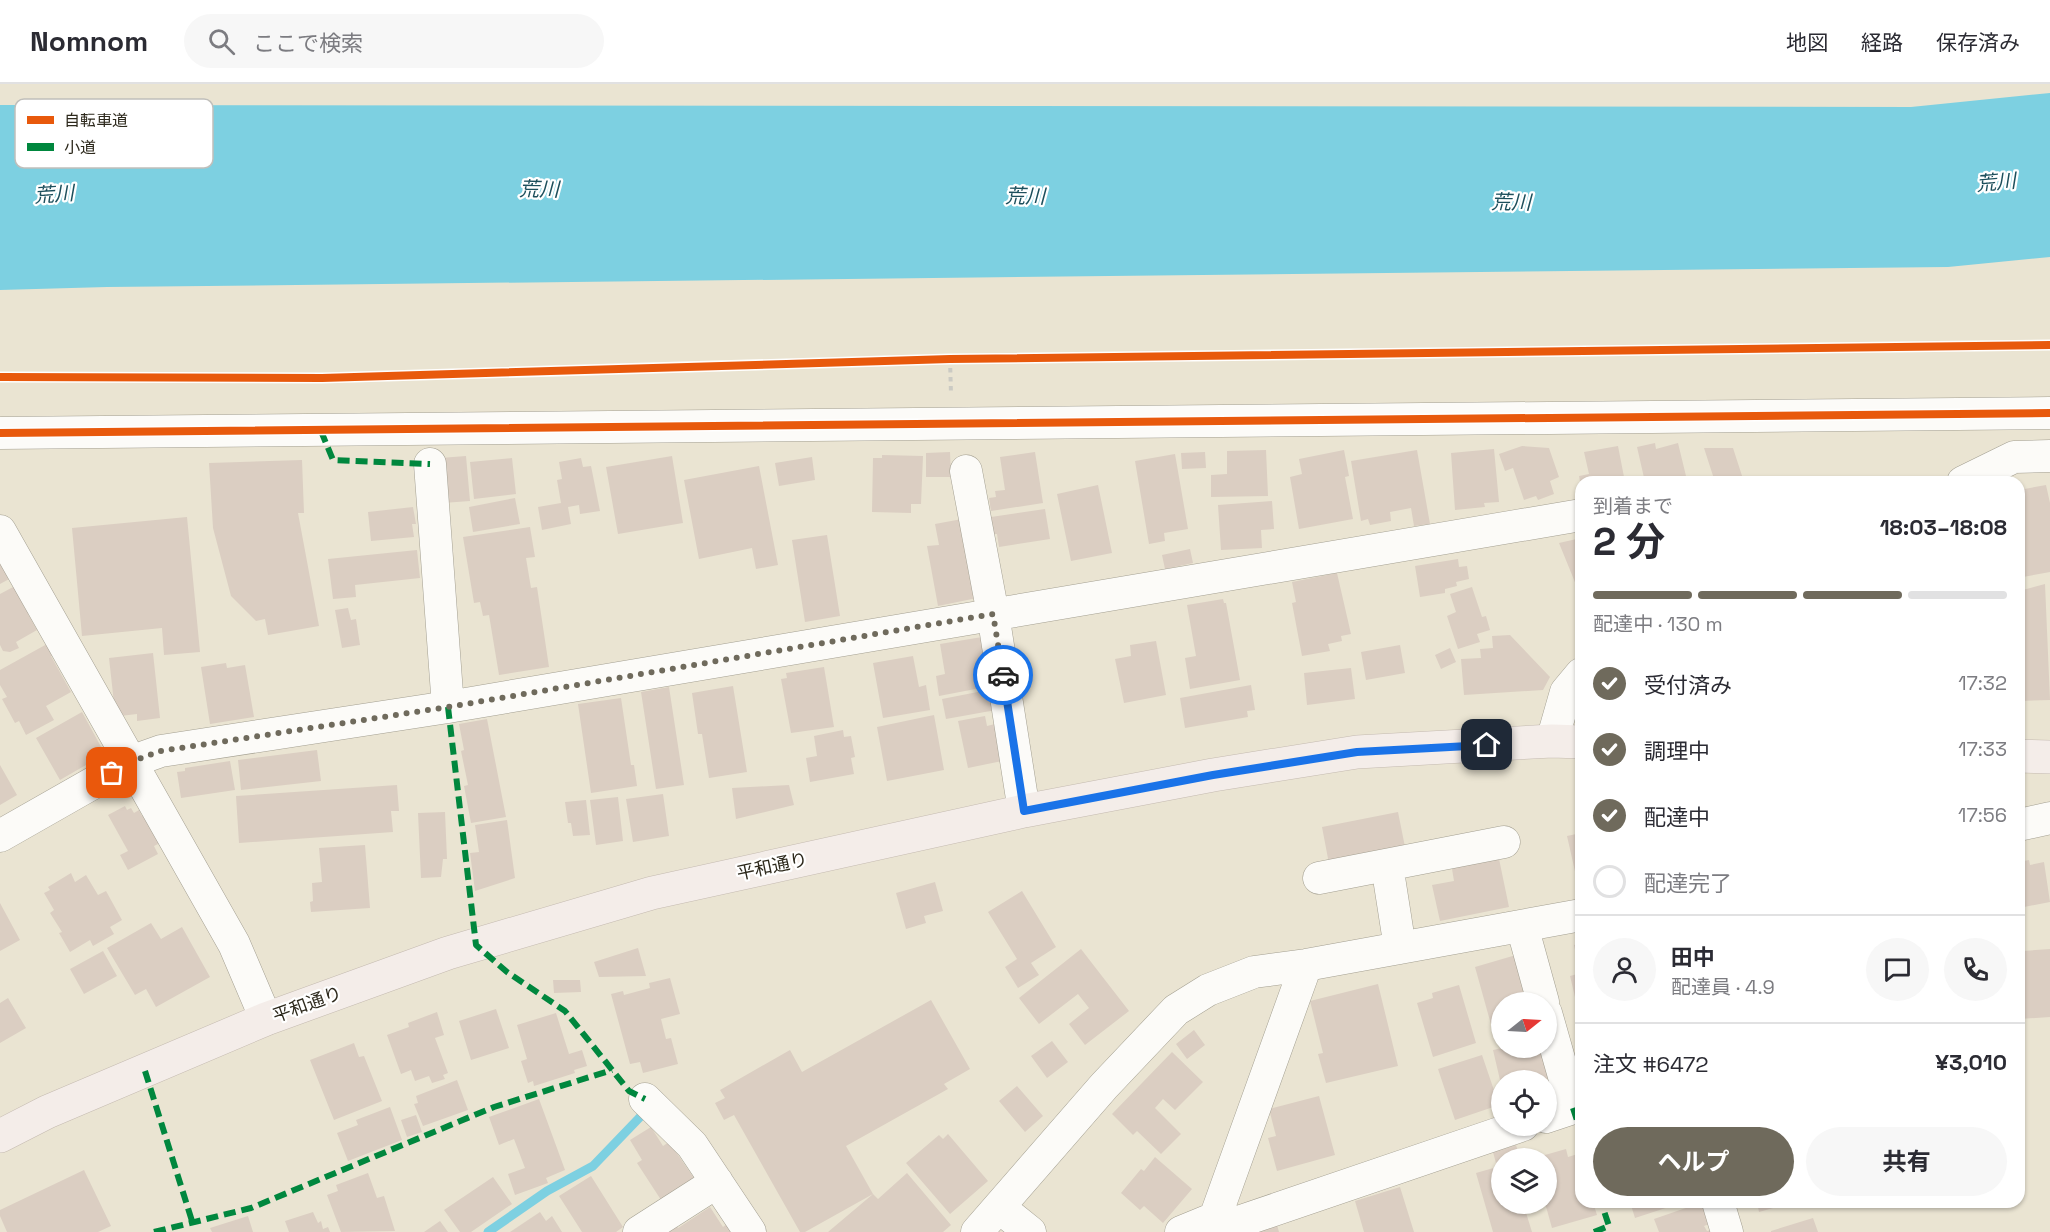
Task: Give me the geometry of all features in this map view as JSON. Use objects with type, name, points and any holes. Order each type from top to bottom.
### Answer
[{"type":"highway","name":"平和通り","points":[[0,1136],[47,1112],[266,1019],[448,953],[652,893],[1024,811],[1213,775],[1357,752],[1567,741]]},
{"type":"highway","points":[[2025,756],[2050,757]]},
{"type":"street","points":[[0,433],[2050,413]]},
{"type":"street","points":[[1975,476],[2014,457],[2050,456]]},
{"type":"street","points":[[430,464],[448,707]]},
{"type":"street","points":[[966,471],[993,614],[1024,811]]},
{"type":"street","points":[[0,836],[130,762],[161,751],[448,707],[1575,516]]},
{"type":"street","points":[[0,531],[234,944],[266,1019]]},
{"type":"street","points":[[1567,741],[1566,692],[1575,681]]},
{"type":"street","points":[[2025,824],[2050,818]]},
{"type":"street","points":[[1319,878],[1504,843]]},
{"type":"street","points":[[1387,865],[1400,948]]},
{"type":"street","points":[[977,1232],[1104,1086],[1176,1010],[1208,990],[1254,972],[1306,965],[1575,916]]},
{"type":"street","points":[[1522,926],[1540,992]]},
{"type":"street","points":[[1213,1227],[1306,965]]},
{"type":"street","points":[[1557,1050],[1574,1108],[1557,1113]]},
{"type":"street","points":[[645,1099],[692,1145],[750,1232]]},
{"type":"street","points":[[1181,1232],[1213,1227],[1491,1135]]},
{"type":"street","points":[[639,1232],[717,1182]]},
{"type":"street","points":[[999,1207],[1030,1232]]},
{"type":"street","points":[[1720,1208],[1727,1232]]},
{"type":"path","points":[[938,359],[962,359]]},
{"type":"water","name":"荒川","points":[[2050,93],[2050,257],[1948,267],[0,290],[0,105],[15,105],[15,168],[213,168],[213,105],[1911,107]]},
{"type":"building","points":[[1655,443],[1656,449],[1678,443],[1686,476],[1644,476],[1637,447]]},
{"type":"building","points":[[1522,446],[1549,448],[1559,477],[1550,481],[1554,494],[1538,500],[1536,496],[1524,500],[1513,468],[1505,471],[1499,454]]},
{"type":"building","points":[[1618,446],[1624,476],[1579,476],[1589,474],[1584,452]]},
{"type":"building","points":[[1704,448],[1733,448],[1742,476],[1713,476]]},
{"type":"building","points":[[1494,449],[1499,502],[1484,503],[1485,507],[1455,510],[1451,453]]},
{"type":"building","points":[[1266,450],[1268,496],[1211,497],[1211,475],[1227,474],[1227,451]]},
{"type":"building","points":[[1344,450],[1349,476],[1345,477],[1353,519],[1299,529],[1290,477],[1302,474],[1299,459]]},
{"type":"building","points":[[1417,450],[1430,524],[1414,526],[1411,508],[1390,512],[1391,521],[1370,525],[1368,519],[1361,521],[1351,461]]},
{"type":"building","points":[[950,452],[951,477],[926,477],[926,453]]},
{"type":"building","points":[[1035,452],[1043,503],[991,511],[989,498],[996,497],[995,491],[1005,490],[1000,457]]},
{"type":"building","points":[[1205,452],[1206,468],[1182,469],[1181,453]]},
{"type":"building","points":[[1175,454],[1188,529],[1164,533],[1165,541],[1149,544],[1135,461]]},
{"type":"building","points":[[882,455],[923,456],[921,504],[911,504],[911,513],[872,512],[873,458],[882,458]]},
{"type":"building","points":[[466,456],[470,501],[443,503],[440,458]]},
{"type":"building","points":[[672,456],[683,523],[618,534],[606,467]]},
{"type":"building","points":[[812,457],[815,480],[779,486],[775,463]]},
{"type":"building","points":[[512,458],[516,494],[474,499],[470,462]]},
{"type":"building","points":[[581,458],[583,467],[591,466],[600,511],[580,514],[579,505],[568,507],[571,524],[542,530],[538,507],[561,503],[557,480],[562,479],[559,462]]},
{"type":"building","points":[[302,460],[304,513],[298,513],[319,626],[268,635],[265,619],[256,621],[231,596],[213,528],[209,463]]},
{"type":"building","points":[[759,466],[778,565],[756,569],[752,548],[699,559],[684,480]]},
{"type":"building","points":[[1098,485],[1112,553],[1071,561],[1057,494]]},
{"type":"building","points":[[2046,485],[2050,503],[2050,572],[2025,577],[2025,489]]},
{"type":"building","points":[[515,498],[520,524],[473,532],[469,507]]},
{"type":"building","points":[[1272,501],[1274,529],[1261,530],[1262,548],[1221,550],[1218,505]]},
{"type":"building","points":[[413,507],[416,524],[412,524],[414,537],[371,541],[368,512]]},
{"type":"building","points":[[1045,509],[1050,539],[999,547],[997,534],[993,534],[991,517]]},
{"type":"building","points":[[187,517],[200,652],[164,655],[162,628],[82,636],[72,528]]},
{"type":"building","points":[[962,519],[977,598],[938,606],[927,546],[939,545],[935,524]]},
{"type":"building","points":[[530,527],[535,557],[526,558],[531,588],[537,587],[549,667],[499,675],[489,615],[483,616],[480,602],[474,603],[463,537]]},
{"type":"building","points":[[827,535],[840,616],[805,622],[792,540]]},
{"type":"building","points":[[1575,539],[1575,582],[1559,543]]},
{"type":"building","points":[[1190,549],[1193,563],[1165,569],[1162,555]]},
{"type":"building","points":[[417,550],[420,578],[355,585],[356,597],[333,599],[328,559]]},
{"type":"building","points":[[1458,559],[1459,567],[1467,566],[1469,579],[1456,582],[1457,586],[1445,589],[1445,593],[1420,597],[1415,566]]},
{"type":"building","points":[[3,564],[11,578],[0,584],[0,565]]},
{"type":"building","points":[[1337,573],[1351,634],[1341,636],[1342,641],[1328,644],[1330,651],[1302,656],[1292,603],[1296,602],[1292,582]]},
{"type":"building","points":[[2045,584],[2050,700],[2025,701],[2025,589]]},
{"type":"building","points":[[15,586],[37,630],[16,642],[19,648],[10,652],[3,651],[0,645],[0,594]]},
{"type":"building","points":[[1472,587],[1482,617],[1486,616],[1490,630],[1477,634],[1480,642],[1458,649],[1447,616],[1456,612],[1450,594]]},
{"type":"building","points":[[1223,599],[1226,603],[1240,680],[1190,689],[1185,658],[1196,656],[1187,605]]},
{"type":"building","points":[[348,608],[351,620],[356,619],[360,645],[342,648],[335,610]]},
{"type":"building","points":[[1510,635],[1550,677],[1543,690],[1464,695],[1461,659],[1481,658],[1480,649],[1493,648],[1492,636]]},
{"type":"building","points":[[982,637],[991,686],[939,696],[936,676],[945,674],[940,644]]},
{"type":"building","points":[[1156,641],[1166,695],[1124,703],[1115,659],[1131,656],[1130,645]]},
{"type":"building","points":[[47,644],[71,692],[46,706],[54,720],[26,735],[19,721],[15,723],[2,699],[7,697],[0,685],[0,670]]},
{"type":"building","points":[[1400,645],[1405,673],[1366,680],[1361,652]]},
{"type":"building","points":[[1450,648],[1456,662],[1441,669],[1435,655]]},
{"type":"building","points":[[153,653],[160,718],[137,721],[137,714],[120,716],[115,712],[109,658]]},
{"type":"building","points":[[913,656],[919,687],[926,685],[930,710],[883,718],[873,663]]},
{"type":"building","points":[[226,663],[227,668],[245,665],[254,717],[210,724],[201,667]]},
{"type":"building","points":[[824,667],[834,727],[791,733],[781,679],[787,678],[786,673]]},
{"type":"building","points":[[1351,668],[1355,699],[1307,705],[1304,673]]},
{"type":"building","points":[[1251,685],[1255,710],[1247,711],[1248,717],[1185,728],[1180,698]]},
{"type":"building","points":[[733,686],[747,772],[709,778],[702,734],[698,734],[692,693]]},
{"type":"building","points":[[669,687],[684,785],[656,789],[641,692]]},
{"type":"building","points":[[993,689],[996,710],[946,719],[942,699]]},
{"type":"building","points":[[621,698],[631,765],[634,765],[637,786],[591,793],[578,704]]},
{"type":"building","points":[[82,712],[105,754],[60,780],[36,738]]},
{"type":"building","points":[[934,715],[944,770],[887,781],[877,727]]},
{"type":"building","points":[[985,716],[987,726],[995,724],[1002,761],[968,768],[958,721]]},
{"type":"building","points":[[487,719],[506,817],[471,823],[464,786],[468,785],[461,751],[464,750],[459,724]]},
{"type":"building","points":[[843,730],[844,737],[851,736],[855,757],[851,758],[854,774],[810,782],[806,758],[817,756],[814,736]]},
{"type":"building","points":[[317,750],[321,781],[241,790],[238,760]]},
{"type":"building","points":[[230,761],[235,790],[181,798],[177,772],[185,771],[185,768]]},
{"type":"building","points":[[0,765],[17,795],[0,805]]},
{"type":"building","points":[[397,785],[399,811],[391,811],[393,832],[239,843],[236,796]]},
{"type":"building","points":[[789,785],[794,805],[736,819],[732,788]]},
{"type":"building","points":[[663,794],[669,836],[633,842],[626,799]]},
{"type":"building","points":[[618,797],[623,841],[596,845],[590,800]]},
{"type":"building","points":[[586,800],[590,835],[573,836],[571,823],[568,823],[565,802]]},
{"type":"building","points":[[125,806],[127,810],[131,808],[134,813],[139,810],[142,816],[146,813],[162,842],[154,846],[158,854],[128,870],[120,855],[128,851],[108,815]]},
{"type":"building","points":[[445,812],[447,859],[443,859],[441,877],[421,878],[418,813]]},
{"type":"building","points":[[1398,812],[1405,847],[1330,869],[1322,827]]},
{"type":"building","points":[[507,820],[515,878],[475,891],[470,853],[479,852],[475,825]]},
{"type":"building","points":[[1575,834],[1575,871],[1567,836]]},
{"type":"building","points":[[365,845],[370,908],[311,912],[312,883],[322,882],[319,848]]},
{"type":"building","points":[[1498,854],[1509,907],[1440,921],[1432,885],[1454,881],[1451,863]]},
{"type":"building","points":[[2029,860],[2030,865],[2044,862],[2050,902],[2025,907],[2025,861]]},
{"type":"building","points":[[71,873],[75,882],[86,875],[98,895],[106,891],[122,920],[110,927],[114,934],[93,946],[90,940],[70,952],[59,933],[62,932],[50,913],[54,910],[44,893],[50,890],[48,887]]},
{"type":"building","points":[[935,882],[943,911],[924,916],[926,923],[906,929],[896,893]]},
{"type":"building","points":[[1022,891],[1056,947],[1031,963],[1039,975],[1018,988],[1005,967],[1017,959],[988,912]]},
{"type":"building","points":[[0,903],[20,940],[0,951]]},
{"type":"building","points":[[151,923],[161,939],[182,927],[210,977],[156,1007],[146,989],[135,995],[107,948]]},
{"type":"building","points":[[638,948],[646,976],[599,977],[594,962]]},
{"type":"building","points":[[1081,949],[1129,1011],[1085,1045],[1069,1024],[1089,1008],[1078,994],[1039,1024],[1019,998]]},
{"type":"building","points":[[2050,949],[2050,1017],[2025,1019],[2025,951]]},
{"type":"building","points":[[103,951],[117,976],[84,994],[70,969]]},
{"type":"building","points":[[1516,955],[1527,992],[1491,992],[1491,1024],[1475,967]]},
{"type":"building","points":[[1575,975],[1575,997],[1570,976]]},
{"type":"building","points":[[670,978],[680,1014],[661,1019],[666,1039],[671,1038],[678,1064],[643,1073],[640,1062],[630,1064],[611,994],[623,991],[624,995],[650,988],[649,983]]},
{"type":"building","points":[[553,980],[580,980],[581,992],[554,993]]},
{"type":"building","points":[[1378,984],[1398,1066],[1326,1083],[1318,1054],[1323,1053],[1310,1001]]},
{"type":"building","points":[[1459,985],[1476,1043],[1433,1057],[1417,1003],[1433,998],[1432,993]]},
{"type":"building","points":[[8,998],[26,1028],[0,1043],[0,1003]]},
{"type":"building","points":[[931,1000],[970,1069],[944,1084],[948,1089],[846,1146],[873,1194],[805,1232],[800,1232],[734,1115],[724,1120],[715,1103],[725,1098],[720,1090],[790,1050],[802,1072]]},
{"type":"building","points":[[496,1009],[509,1048],[471,1060],[459,1021]]},
{"type":"building","points":[[437,1012],[444,1035],[435,1038],[448,1073],[443,1075],[445,1079],[432,1083],[429,1076],[415,1081],[411,1070],[401,1074],[387,1035],[409,1027],[408,1023]]},
{"type":"building","points":[[556,1013],[569,1054],[582,1050],[587,1066],[574,1070],[575,1073],[534,1086],[533,1081],[528,1083],[521,1061],[527,1059],[517,1025]]},
{"type":"building","points":[[1194,1030],[1205,1045],[1187,1059],[1176,1044]]},
{"type":"building","points":[[1052,1041],[1068,1062],[1047,1078],[1031,1056]]},
{"type":"building","points":[[354,1043],[359,1057],[364,1056],[382,1101],[334,1120],[310,1060]]},
{"type":"building","points":[[1172,1052],[1203,1082],[1175,1110],[1163,1099],[1155,1108],[1181,1134],[1161,1154],[1137,1131],[1133,1135],[1112,1114]]},
{"type":"building","points":[[1482,1055],[1491,1081],[1491,1108],[1455,1120],[1438,1069]]},
{"type":"building","points":[[1495,1058],[1545,1058],[1548,1070],[1498,1070]]},
{"type":"building","points":[[457,1080],[468,1110],[423,1126],[414,1104],[418,1103],[416,1096]]},
{"type":"building","points":[[1017,1086],[1043,1116],[1025,1132],[999,1101]]},
{"type":"building","points":[[1319,1096],[1335,1155],[1277,1171],[1268,1138],[1276,1136],[1269,1109]]},
{"type":"building","points":[[539,1099],[565,1170],[546,1178],[548,1183],[515,1195],[508,1174],[525,1168],[514,1139],[499,1145],[489,1117]]},
{"type":"building","points":[[390,1107],[402,1140],[348,1161],[337,1133],[358,1125],[356,1120]]},
{"type":"building","points":[[416,1115],[422,1132],[407,1137],[401,1120]]},
{"type":"building","points":[[651,1127],[663,1146],[669,1142],[696,1181],[663,1203],[637,1163],[642,1160],[630,1140]]},
{"type":"building","points":[[948,1134],[988,1181],[950,1214],[906,1163],[939,1135],[943,1139]]},
{"type":"building","points":[[1566,1149],[1568,1157],[1575,1155],[1575,1208],[1595,1208],[1597,1215],[1552,1228],[1548,1214],[1557,1214],[1557,1152]]},
{"type":"building","points":[[1155,1157],[1192,1189],[1163,1223],[1144,1206],[1140,1210],[1121,1193],[1141,1169],[1144,1171]]},
{"type":"building","points":[[1491,1169],[1491,1214],[1526,1214],[1532,1232],[1493,1232],[1476,1173]]},
{"type":"building","points":[[84,1170],[111,1226],[98,1232],[7,1232],[0,1216],[0,1210]]},
{"type":"building","points":[[368,1173],[377,1198],[384,1196],[395,1231],[341,1232],[327,1195],[338,1191],[336,1185]]},
{"type":"building","points":[[907,1173],[951,1225],[943,1232],[828,1232],[873,1194],[878,1199]]},
{"type":"building","points":[[591,1176],[623,1227],[616,1232],[582,1232],[559,1196]]},
{"type":"building","points":[[493,1177],[512,1204],[471,1232],[460,1232],[444,1210]]},
{"type":"building","points":[[1400,1187],[1414,1232],[1364,1232],[1355,1201]]},
{"type":"building","points":[[710,1207],[723,1227],[727,1224],[732,1232],[665,1232],[676,1225],[678,1228]]},
{"type":"building","points":[[1632,1208],[1666,1208],[1635,1218]]},
{"type":"building","points":[[1686,1208],[1705,1208],[1711,1223],[1704,1226],[1707,1231],[1715,1229],[1716,1232],[1659,1232],[1654,1219]]},
{"type":"building","points":[[1758,1208],[1773,1208],[1759,1212]]},
{"type":"building","points":[[313,1212],[318,1223],[321,1221],[323,1229],[328,1227],[330,1232],[289,1232],[285,1221]]},
{"type":"building","points":[[540,1212],[546,1221],[552,1216],[562,1232],[510,1232]]},
{"type":"building","points":[[248,1216],[253,1232],[212,1232],[210,1228]]},
{"type":"building","points":[[1813,1218],[1818,1232],[1771,1232],[1771,1231]]},
{"type":"building","points":[[440,1221],[448,1232],[424,1232]]},
{"type":"building","points":[[1277,1225],[1279,1232],[1256,1232]]},
{"type":"waterway","points":[[488,1232],[547,1191],[593,1166],[642,1115]]},
{"type":"marked path","points":[[321,431],[333,460],[430,464]]},
{"type":"marked path","points":[[448,707],[476,945],[507,972],[565,1011],[629,1091],[645,1099]]},
{"type":"marked path","points":[[154,1232],[251,1208],[494,1107],[612,1070]]},
{"type":"marked path","points":[[145,1071],[192,1221]]},
{"type":"marked path","points":[[1573,1108],[1575,1114]]},
{"type":"marked path","points":[[1594,1232],[1609,1226],[1603,1208]]},
{"type":"cycle path","points":[[0,377],[322,378],[950,359],[2050,345]]},
{"type":"cycle path","points":[[0,433],[2050,413]]},
{"type":"way so far","points":[[112,773],[130,762],[161,751],[448,707],[993,614],[1003,675]]},
{"type":"route","points":[[1003,675],[1024,811],[1213,775],[1357,752],[1487,745]]}]
